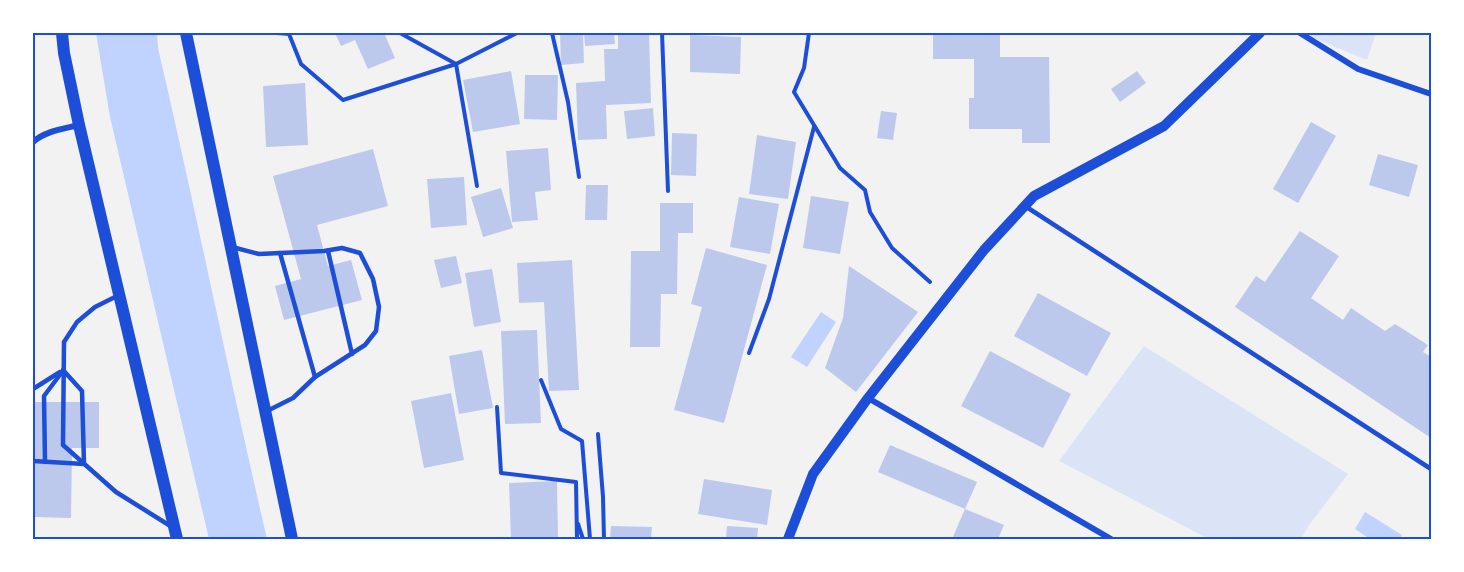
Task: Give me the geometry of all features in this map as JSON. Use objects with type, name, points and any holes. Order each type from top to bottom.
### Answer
[{"type":"main road","points":[[62,33],[79,125],[176,534]]},
{"type":"main road","points":[[186,33],[292,539]]},
{"type":"street","points":[[788,539],[813,474],[868,398],[984,250],[1025,206],[1035,196],[1164,126],[1260,33]]},
{"type":"street","points":[[1300,33],[1358,69],[1431,94]]},
{"type":"street","points":[[33,142],[38,137],[54,131],[79,125]]},
{"type":"street","points":[[868,398],[1112,539]]},
{"type":"lane","points":[[1025,206],[1431,469]]},
{"type":"lane","points":[[231,247],[259,254],[328,251],[342,248],[360,253],[373,279],[379,307],[376,331],[365,345],[315,378],[293,398],[267,411]]},
{"type":"lane","points":[[328,251],[352,354]]},
{"type":"lane","points":[[280,253],[315,378]]},
{"type":"lane","points":[[119,294],[96,307],[77,322],[64,342],[63,446],[116,492],[176,534]]},
{"type":"lane","points":[[33,389],[63,370]]},
{"type":"lane","points":[[45,462],[44,396],[63,370]]},
{"type":"lane","points":[[63,370],[82,392],[84,464]]},
{"type":"lane","points":[[33,461],[84,464]]},
{"type":"path","points":[[277,33],[289,34],[301,64],[343,100],[456,64],[517,33]]},
{"type":"path","points":[[400,33],[456,64]]},
{"type":"path","points":[[552,33],[568,102],[579,177]]},
{"type":"path","points":[[662,33],[668,191]]},
{"type":"path","points":[[809,33],[804,68],[794,92],[840,168],[865,190],[870,212],[892,248],[948,298]]},
{"type":"path","points":[[456,64],[477,186]]},
{"type":"path","points":[[749,353],[769,299],[814,126]]},
{"type":"path","points":[[541,380],[561,429],[582,441],[590,539]]},
{"type":"path","points":[[497,407],[501,473],[576,482],[576,539]]},
{"type":"path","points":[[598,434],[604,539]]},
{"type":"path","points":[[576,521],[583,539]]},
{"type":"shaded area","points":[[1309,33],[1376,33],[1367,60],[1313,38]]},
{"type":"shaded area","points":[[1144,346],[1348,474],[1301,539],[1209,539],[1059,461]]},
{"type":"water","points":[[96,33],[157,33],[158,48],[267,539],[209,539],[110,117]]},
{"type":"water","points":[[821,312],[836,322],[807,367],[791,357]]},
{"type":"water","points":[[1365,512],[1402,535],[1399,539],[1370,539],[1355,529]]},
{"type":"building","points":[[335,33],[384,33],[395,58],[368,69],[355,40],[341,46]]},
{"type":"building","points":[[560,33],[583,33],[584,63],[561,65]]},
{"type":"building","points":[[584,33],[614,33],[615,44],[585,46]]},
{"type":"building","points":[[618,33],[649,33],[651,103],[606,105],[607,139],[578,140],[576,83],[605,81],[604,49],[618,49]]},
{"type":"building","points":[[933,33],[1000,33],[1000,57],[1049,57],[1050,143],[1022,143],[1022,129],[969,129],[969,98],[974,98],[974,59],[933,59]]},
{"type":"building","points":[[690,35],[741,37],[740,74],[690,72]]},
{"type":"building","points":[[511,71],[520,124],[473,132],[463,80]]},
{"type":"building","points":[[1137,71],[1146,83],[1120,102],[1111,89]]},
{"type":"building","points":[[525,75],[558,75],[557,120],[524,119]]},
{"type":"building","points":[[305,83],[308,145],[266,147],[263,86]]},
{"type":"building","points":[[653,108],[655,136],[627,139],[624,111]]},
{"type":"building","points":[[881,111],[897,113],[893,140],[877,138]]},
{"type":"building","points":[[1311,122],[1336,136],[1298,203],[1273,189]]},
{"type":"building","points":[[672,133],[697,134],[696,176],[671,175]]},
{"type":"building","points":[[757,135],[796,142],[788,199],[749,194]]},
{"type":"building","points":[[548,148],[551,190],[535,192],[538,220],[512,222],[506,151]]},
{"type":"building","points":[[373,149],[388,206],[317,225],[328,266],[351,260],[362,300],[284,320],[275,286],[301,279],[273,176]]},
{"type":"building","points":[[1378,154],[1418,165],[1409,197],[1369,185]]},
{"type":"building","points":[[464,177],[467,225],[431,228],[427,179]]},
{"type":"building","points":[[586,185],[608,185],[607,220],[585,220]]},
{"type":"building","points":[[501,188],[513,228],[483,237],[471,197]]},
{"type":"building","points":[[811,196],[849,202],[840,254],[803,248]]},
{"type":"building","points":[[739,197],[779,204],[770,254],[730,247]]},
{"type":"building","points":[[660,203],[693,203],[693,233],[678,233],[677,294],[661,294],[660,347],[630,347],[631,251],[660,251]]},
{"type":"building","points":[[1300,231],[1339,256],[1311,298],[1343,320],[1351,308],[1385,331],[1395,324],[1428,345],[1423,352],[1431,357],[1431,438],[1235,307],[1256,276],[1265,282]]},
{"type":"building","points":[[706,248],[767,265],[724,423],[674,410],[702,307],[691,304]]},
{"type":"building","points":[[456,256],[462,283],[441,288],[434,260]]},
{"type":"building","points":[[572,260],[579,390],[549,391],[544,302],[519,303],[517,263]]},
{"type":"building","points":[[849,266],[918,312],[856,392],[825,368],[843,318]]},
{"type":"building","points":[[492,269],[501,322],[474,327],[465,273]]},
{"type":"building","points":[[1038,293],[1111,333],[1087,376],[1014,336]]},
{"type":"building","points":[[537,330],[541,423],[505,424],[501,331]]},
{"type":"building","points":[[482,350],[493,408],[459,414],[449,356]]},
{"type":"building","points":[[990,351],[1071,394],[1043,448],[961,406]]},
{"type":"building","points":[[451,393],[464,460],[424,468],[411,401]]},
{"type":"building","points":[[33,402],[99,402],[99,448],[72,448],[71,518],[33,517]]},
{"type":"building","points":[[890,445],[977,482],[965,509],[878,472]]},
{"type":"building","points":[[704,479],[772,490],[767,525],[698,514]]},
{"type":"building","points":[[557,481],[558,539],[511,539],[509,483]]},
{"type":"building","points":[[965,509],[1004,525],[998,539],[952,539]]},
{"type":"building","points":[[611,526],[652,527],[651,539],[610,539]]},
{"type":"building","points":[[727,526],[758,528],[757,539],[726,539]]}]
